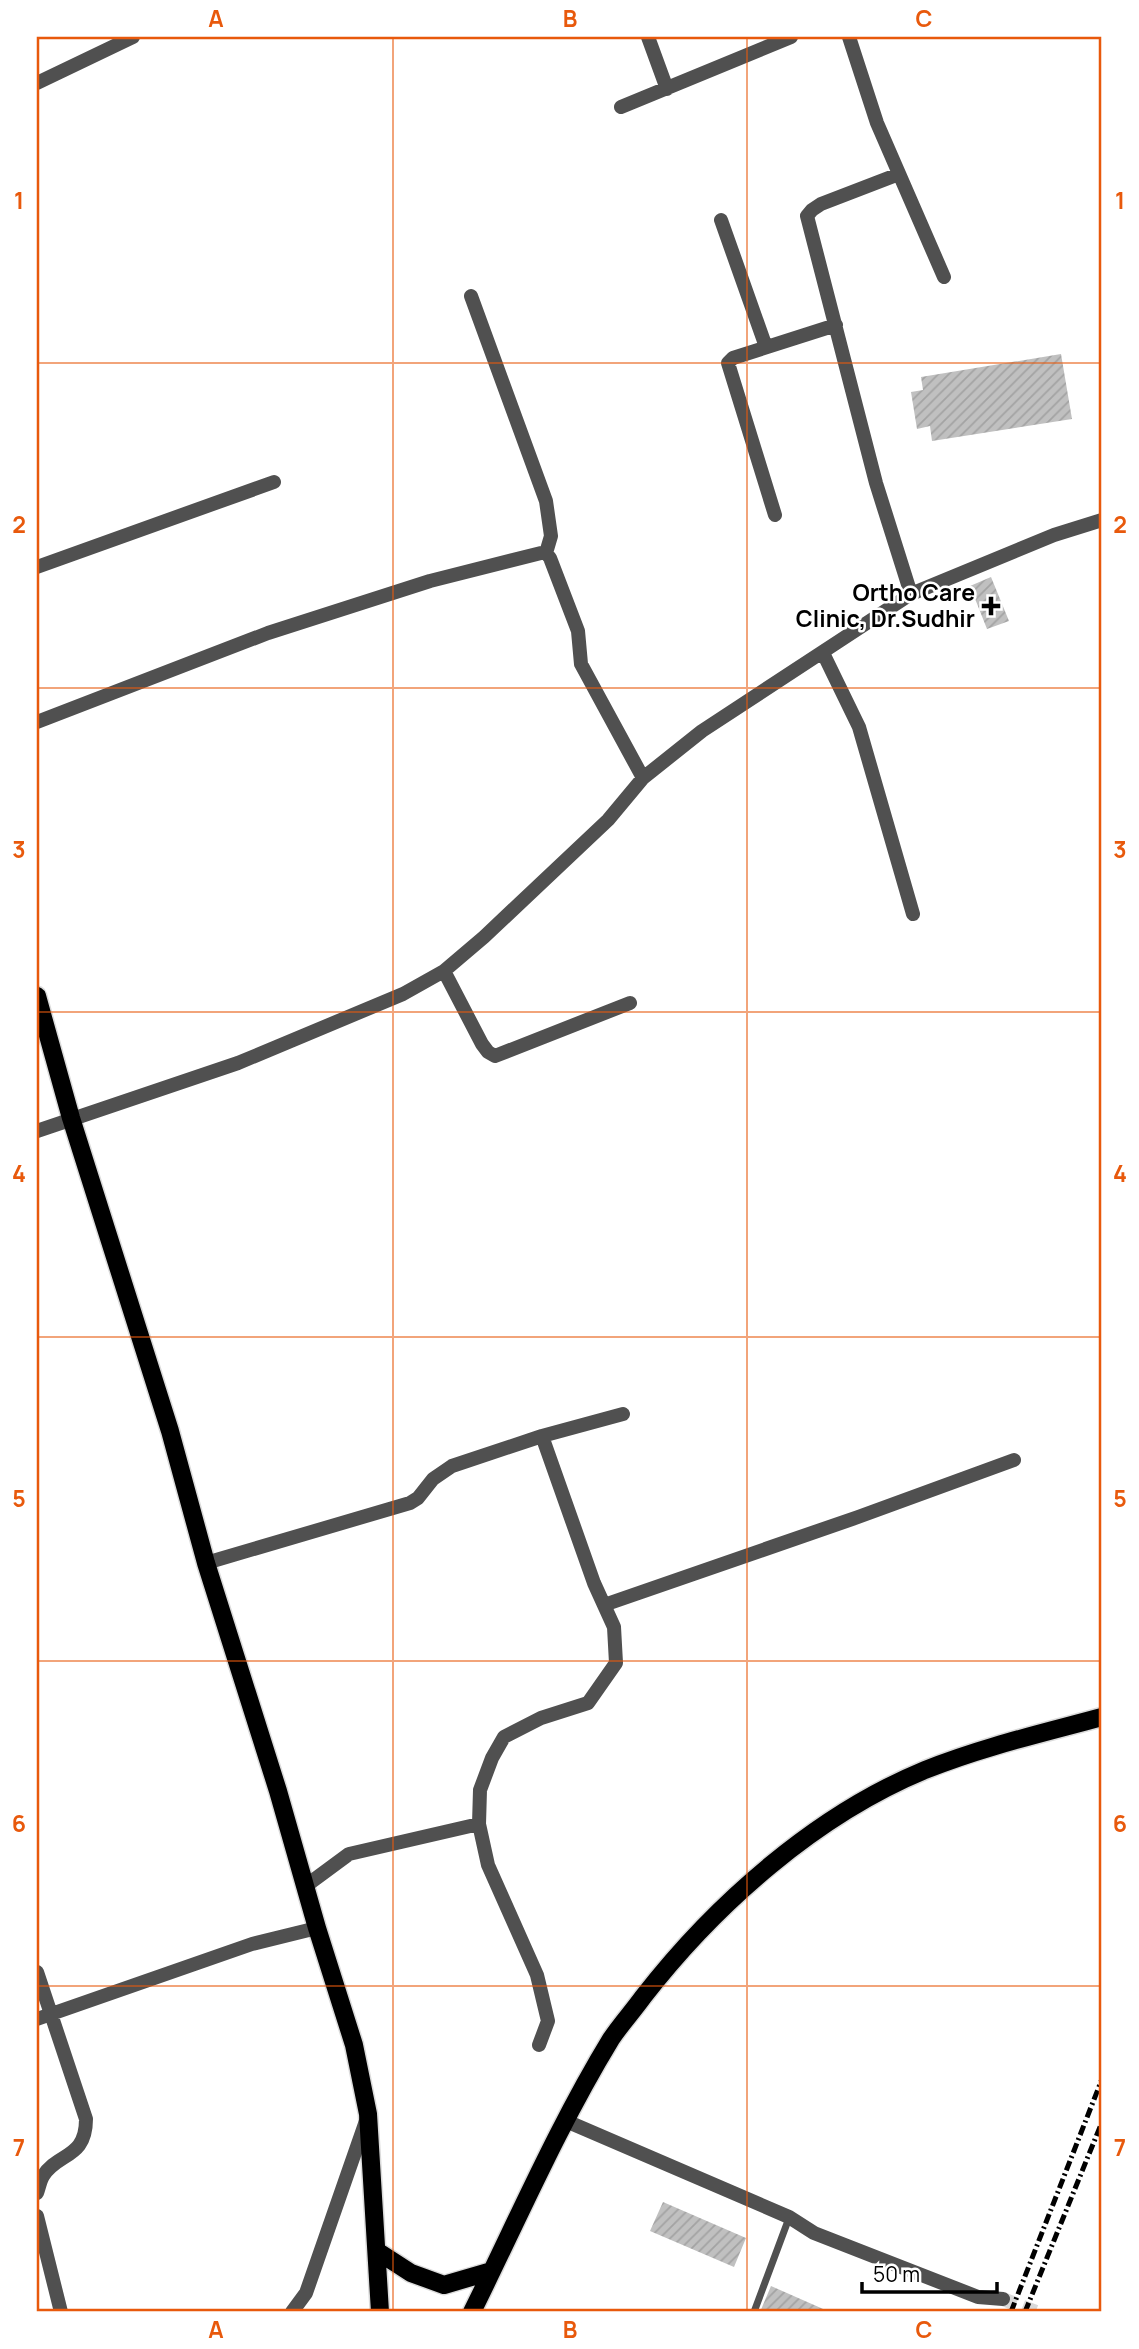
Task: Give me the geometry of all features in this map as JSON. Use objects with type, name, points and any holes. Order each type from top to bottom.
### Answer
[{"type":"main road","points":[[37,996],[71,1118],[170,1431],[206,1563],[354,2045],[369,2114],[380,2312]]},
{"type":"main road","points":[[472,2312],[566,2121],[612,2037],[676,1955],[738,1893],[815,1832],[870,1797],[925,1770],[1012,1741],[1102,1717]]},
{"type":"main road","points":[[377,2250],[411,2273],[444,2286],[492,2271]]},
{"type":"street","points":[[37,83],[133,37]]},
{"type":"street","points":[[648,37],[667,89]]},
{"type":"street","points":[[621,107],[791,37]]},
{"type":"street","points":[[849,37],[877,123],[944,277]]},
{"type":"street","points":[[899,174],[821,204],[807,216],[876,483],[911,594]]},
{"type":"street","points":[[722,220],[766,347]]},
{"type":"street","points":[[471,296],[546,501],[551,536],[546,553]]},
{"type":"street","points":[[775,515],[727,367],[729,360],[836,325]]},
{"type":"street","points":[[37,567],[274,482]]},
{"type":"street","points":[[37,1131],[237,1063],[403,994],[444,971],[608,820],[643,778],[702,731],[911,594],[1054,535],[1102,520]]},
{"type":"street","points":[[37,722],[268,633],[429,581],[546,553]]},
{"type":"street","points":[[546,553],[579,631],[581,664],[643,778]]},
{"type":"street","points":[[822,653],[859,727],[914,914]]},
{"type":"street","points":[[444,971],[482,1044],[495,1056],[630,1003]]},
{"type":"street","points":[[206,1563],[410,1503],[433,1479],[452,1466],[542,1436],[623,1414]]},
{"type":"street","points":[[539,2045],[548,2021],[537,1975],[488,1865],[479,1824],[480,1790],[503,1737],[541,1718],[588,1703],[616,1663],[614,1627],[594,1583],[542,1436]]},
{"type":"street","points":[[604,1605],[1014,1460]]},
{"type":"street","points":[[307,1885],[349,1854],[479,1824]]},
{"type":"street","points":[[43,2016],[252,1944],[317,1928]]},
{"type":"street","points":[[37,1972],[43,2016],[86,2119],[86,2134],[78,2147],[44,2174],[37,2193]]},
{"type":"street","points":[[292,2312],[306,2293],[369,2114]]},
{"type":"street","points":[[566,2121],[789,2217],[814,2233],[978,2297],[1003,2300]]},
{"type":"street","points":[[37,2217],[61,2312]]},
{"type":"lane","points":[[754,2312],[789,2217]]},
{"type":"building","points":[[1061,354],[1072,419],[932,441],[930,426],[917,429],[911,392],[923,390],[921,377]]},
{"type":"building","points":[[991,577],[1009,621],[987,629],[970,586]]},
{"type":"building","points":[[663,2202],[746,2238],[734,2267],[650,2231]]},
{"type":"building","points":[[771,2286],[830,2312],[760,2312]]},
{"type":"tunnel","points":[[1003,2299],[1036,2312]]},
{"type":"railway","points":[[1011,2312],[1102,2079]]},
{"type":"railway","points":[[1025,2312],[1102,2122]]},
{"type":"place","name":"Ortho Care Clinic, Dr.Sudhir","points":[[991,606]]}]
